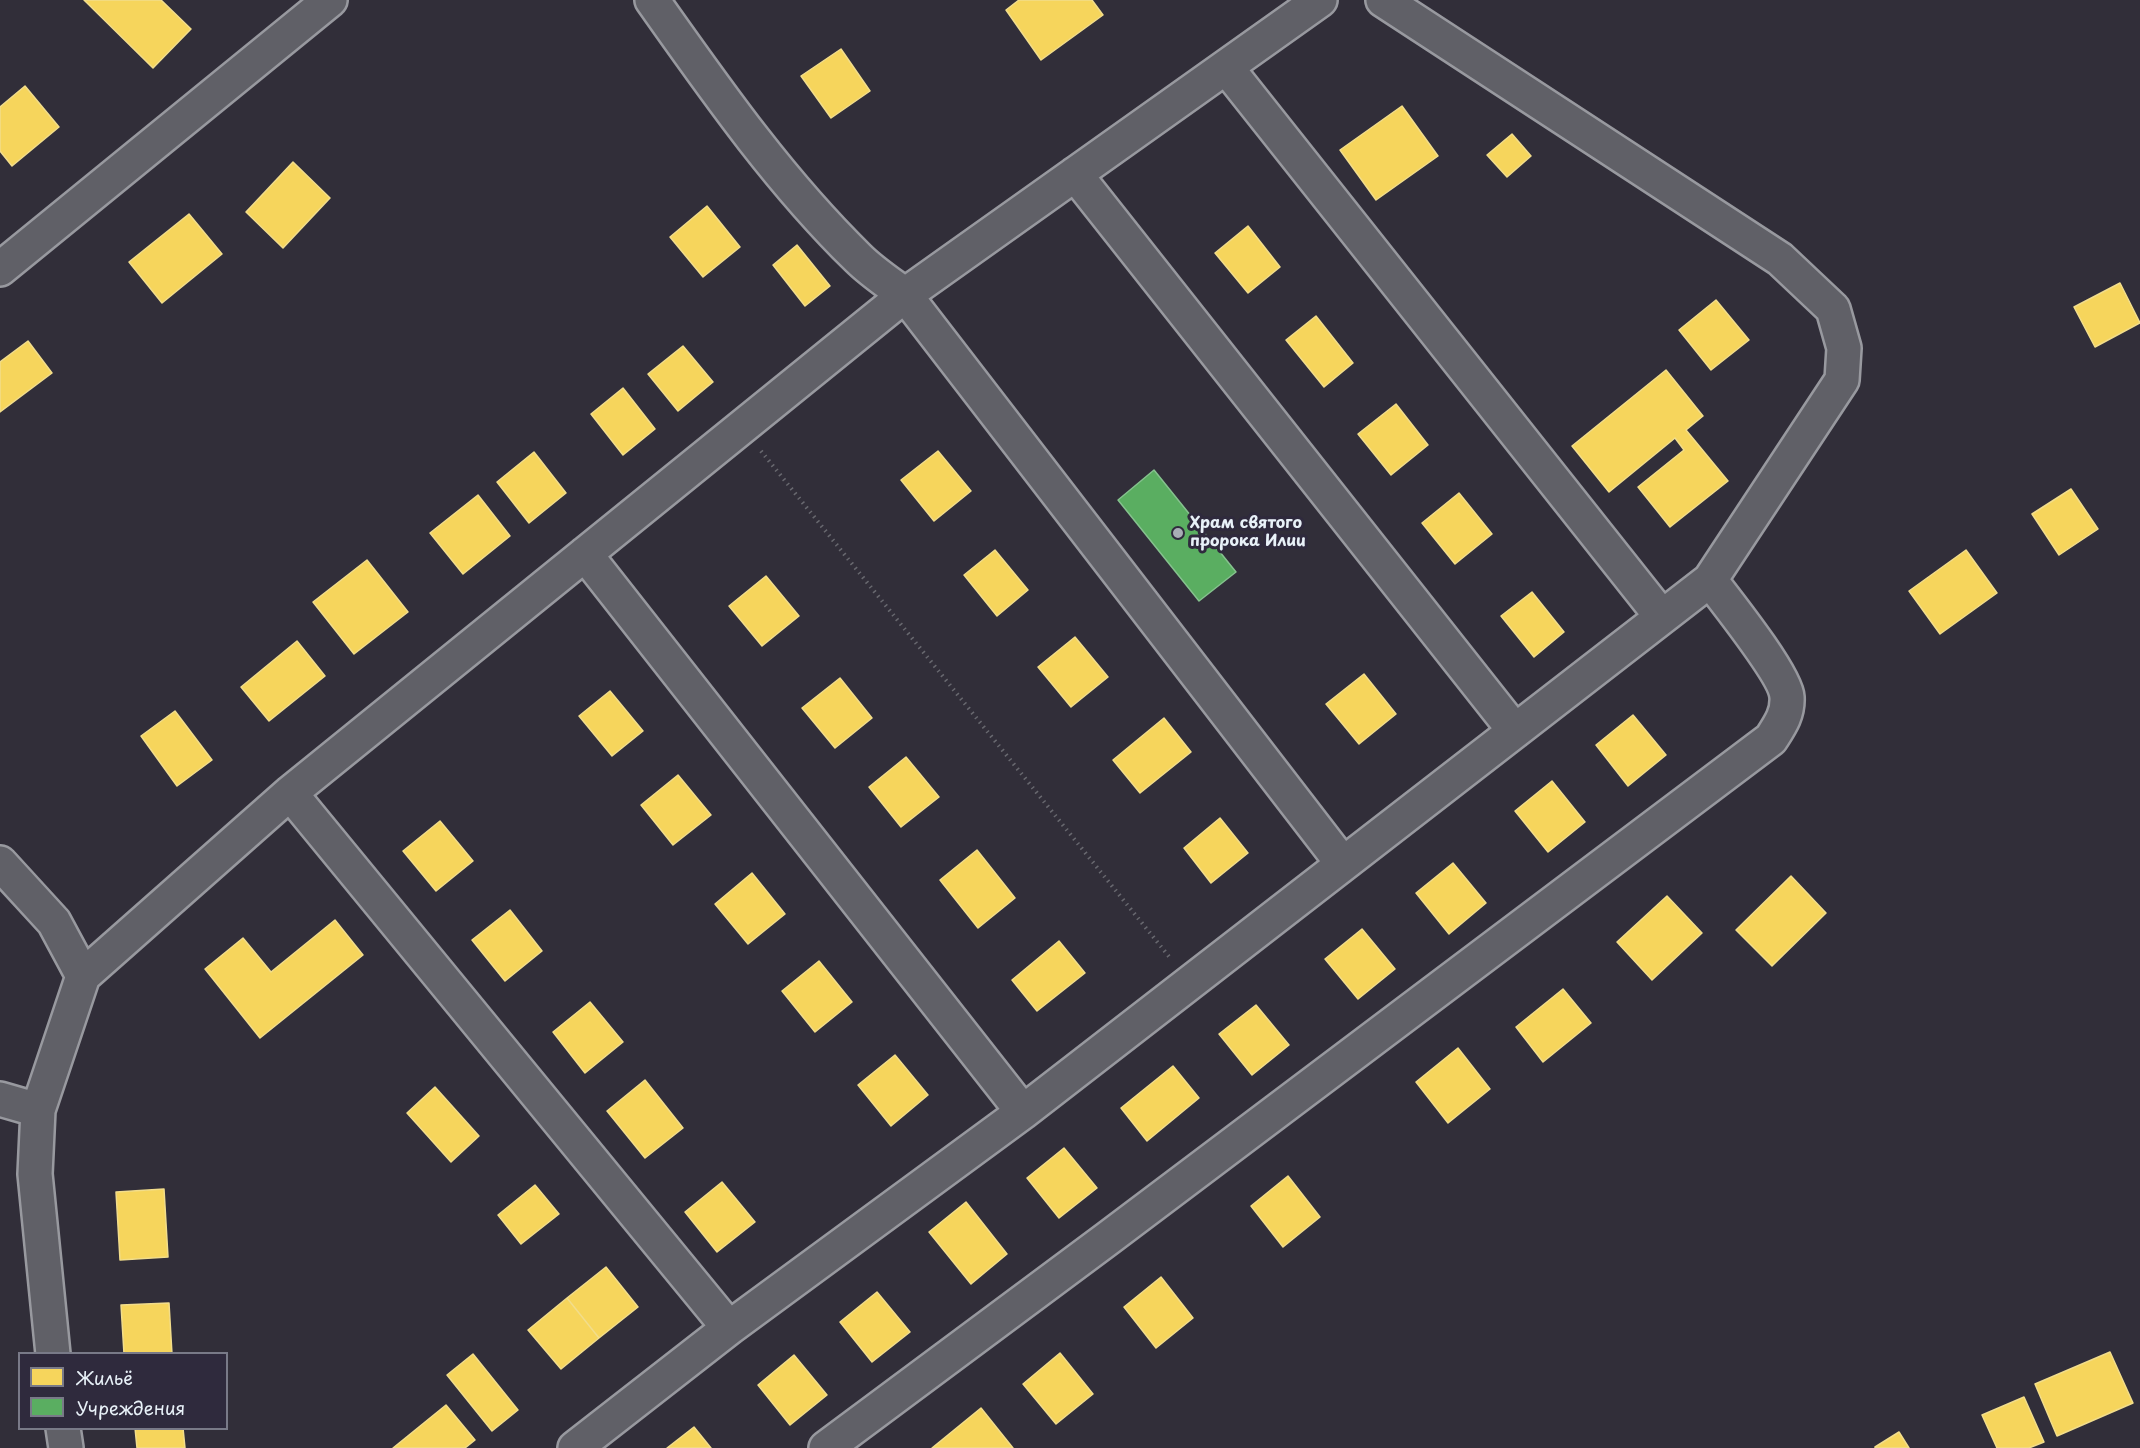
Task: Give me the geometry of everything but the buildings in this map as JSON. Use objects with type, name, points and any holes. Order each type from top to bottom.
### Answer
[{"type":"street","points":[[0,269],[330,0]]},
{"type":"street","points":[[652,0],[758,145],[811,208],[859,260],[905,295],[1343,864]]},
{"type":"street","points":[[53,1352],[35,1173],[38,1110],[83,976],[290,793],[905,295],[1320,0]]},
{"type":"street","points":[[575,1448],[729,1328],[1023,1112],[1710,580],[1842,380],[1844,348],[1833,309],[1780,259],[1383,0]]},
{"type":"street","points":[[1226,67],[1662,617]]},
{"type":"street","points":[[1075,174],[1515,731]]},
{"type":"street","points":[[585,554],[1023,1112]]},
{"type":"street","points":[[826,1448],[1771,740],[1785,717],[1787,694],[1774,668],[1710,580]]},
{"type":"street","points":[[290,793],[729,1328]]},
{"type":"street","points":[[0,863],[54,922],[83,976]]},
{"type":"street","points":[[0,1098],[38,1110]]},
{"type":"street","points":[[63,1430],[66,1448]]},
{"type":"path","points":[[742,427],[1190,983]]},
{"type":"place","name":"Храм святого пророка Илии","points":[[1178,533]]}]
